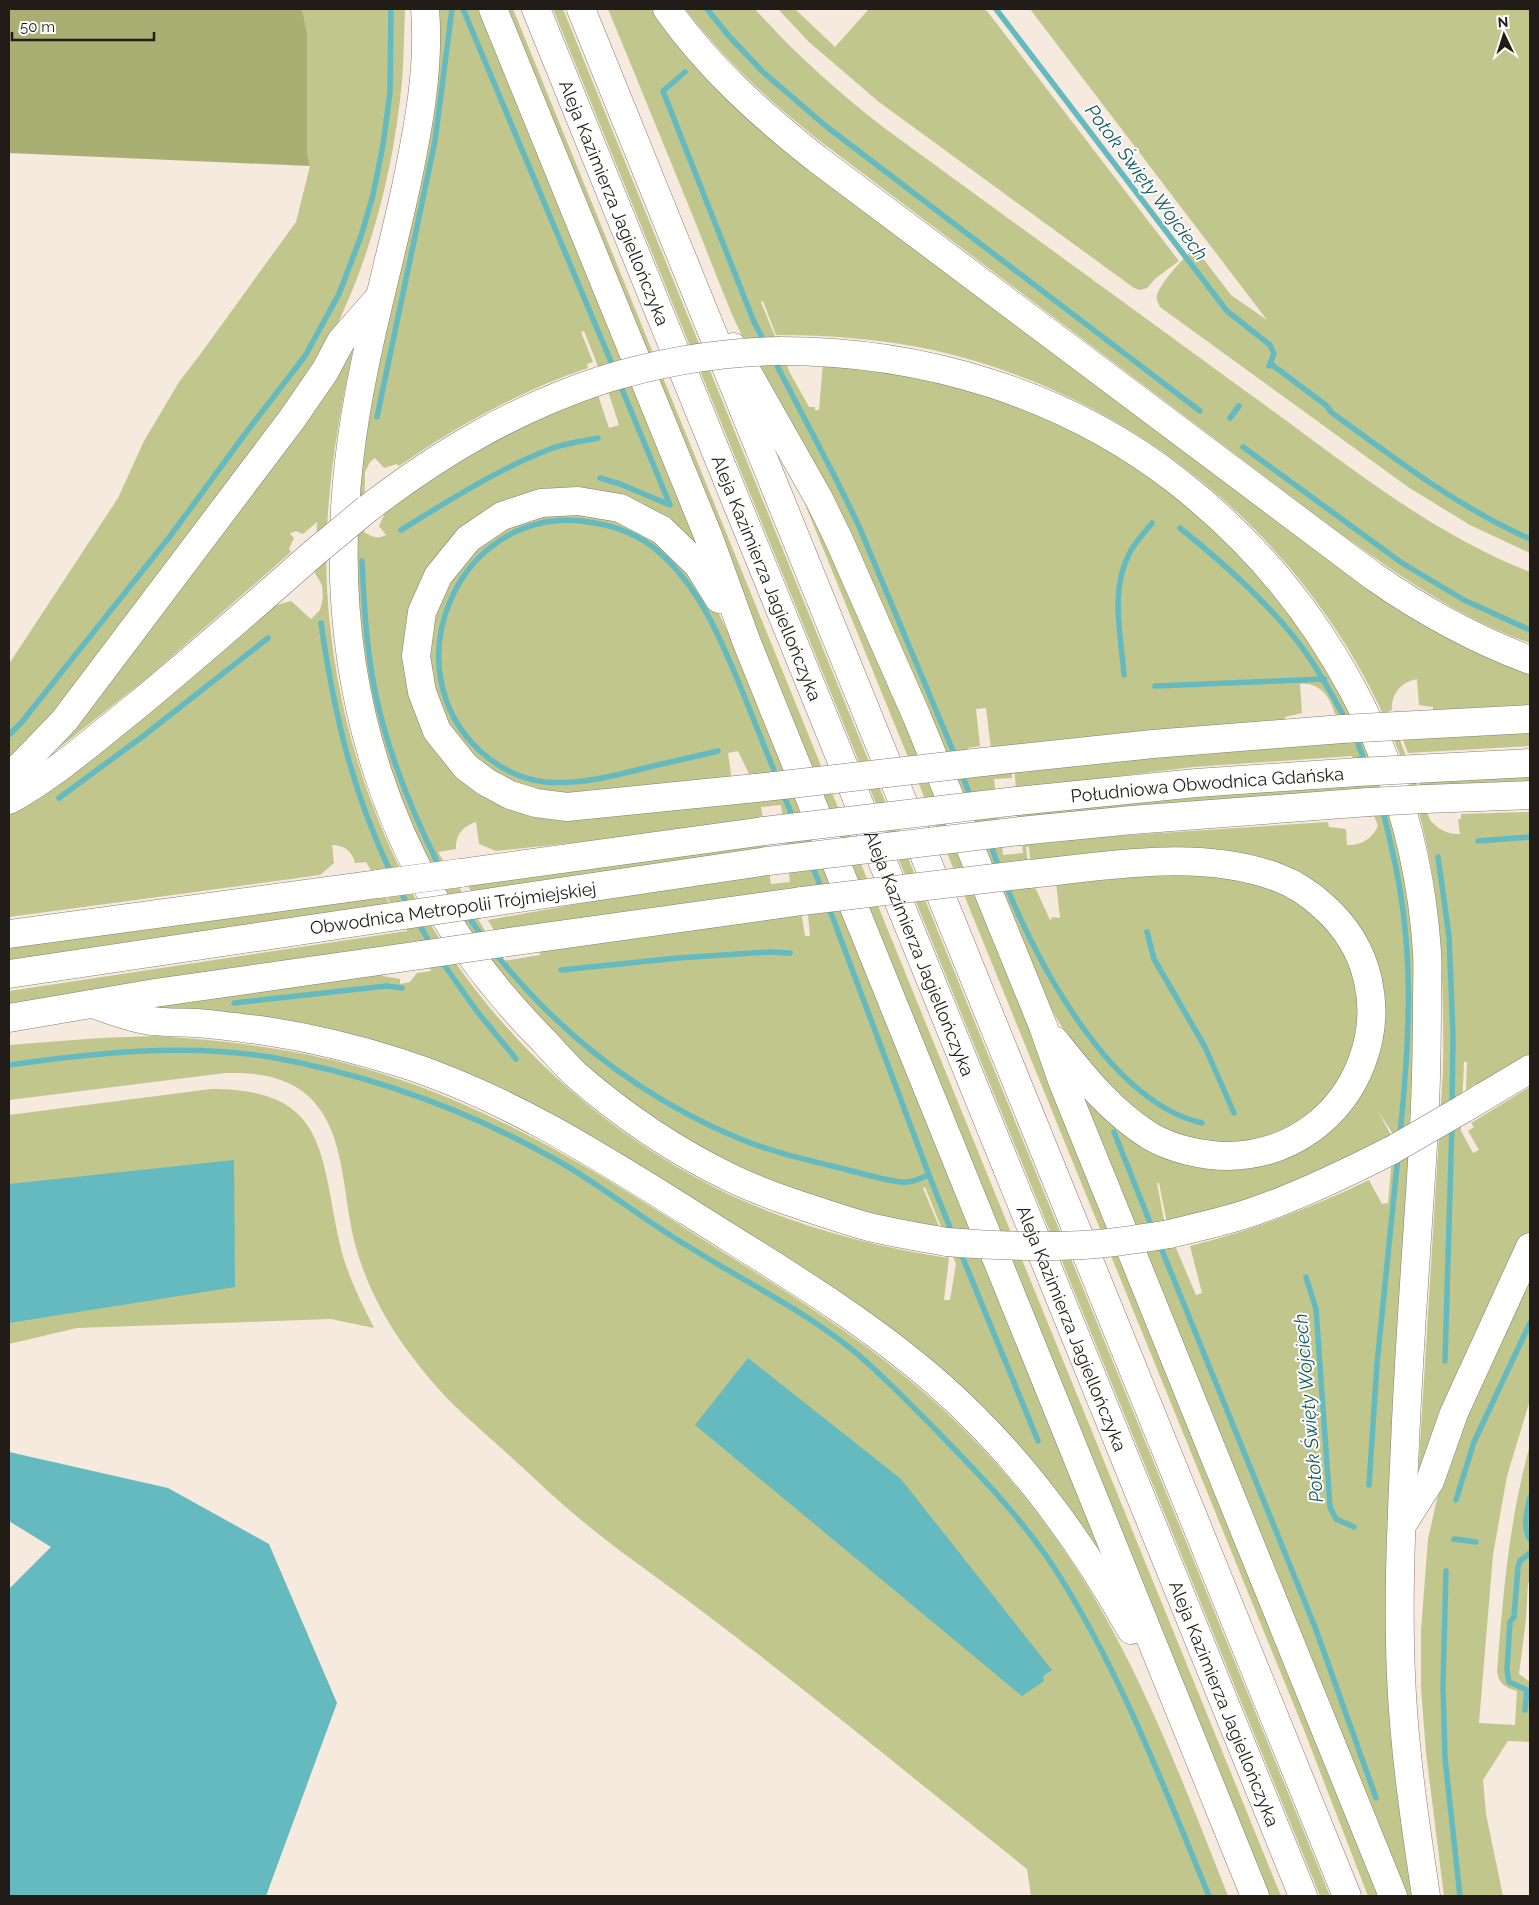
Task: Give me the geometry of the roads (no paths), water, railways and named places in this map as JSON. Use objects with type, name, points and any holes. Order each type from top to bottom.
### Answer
[{"type":"highway","points":[[425,9],[424,84],[412,157],[358,401],[344,499],[343,566],[345,616],[357,697],[377,772],[401,834],[432,896],[460,942],[512,1010],[575,1073],[636,1121],[675,1147],[732,1178],[796,1205],[874,1229],[947,1242],[1026,1247],[1099,1244],[1169,1234],[1281,1202],[1314,1189],[1392,1150],[1530,1069]]},
{"type":"highway","points":[[493,9],[709,538],[748,643],[1255,1896]]},
{"type":"highway","name":"Aleja Kazimierza Jagiellończyka","points":[[536,9],[1304,1896]]},
{"type":"highway","points":[[581,9],[1347,1896]]},
{"type":"highway","points":[[667,9],[727,80],[761,114],[824,164],[1373,576],[1445,622],[1488,644],[1530,660]]},
{"type":"highway","points":[[677,248],[816,493],[917,717],[1043,1026],[1062,1083],[1393,1896]]},
{"type":"highway","points":[[9,778],[64,722],[292,419],[325,371],[341,341],[381,296]]},
{"type":"highway","points":[[9,800],[28,789],[86,748],[199,655],[314,553],[367,509],[428,465],[470,438],[552,397],[602,380],[680,360],[747,352],[780,351],[872,356],[948,370],[1036,399],[1103,432],[1166,473],[1206,505],[1243,539],[1267,565],[1304,611],[1338,662],[1353,688],[1382,752],[1401,806],[1418,886],[1427,952],[1427,1068],[1401,1526],[1400,1636],[1402,1696],[1409,1775],[1426,1896]]},
{"type":"highway","points":[[748,643],[698,565],[662,530],[620,508],[578,501],[541,503],[502,516],[468,538],[438,576],[422,612],[416,656],[422,692],[437,730],[466,767],[486,782],[510,795],[536,803],[567,807],[1154,744],[1342,729],[1530,719]]},
{"type":"highway","name":"Południowa Obwodnica Gdańska","points":[[886,816],[1196,783],[1530,763]]},
{"type":"highway","name":"Południowa Obwodnica Gdańska","points":[[898,844],[1132,820],[1369,802],[1530,795]]},
{"type":"highway","name":"Obwodnica Metropolii Trójmiejskiej","points":[[9,934],[886,816]]},
{"type":"highway","name":"Obwodnica Metropolii Trójmiejskiej","points":[[9,974],[898,844]]},
{"type":"highway","points":[[9,1018],[421,955],[802,901],[1028,874],[1173,861],[1207,862],[1234,866],[1281,878],[1315,898],[1340,922],[1359,954],[1367,973],[1370,1021],[1367,1047],[1358,1073],[1348,1091],[1334,1110],[1304,1134],[1258,1154],[1220,1156],[1174,1147],[1152,1137],[1131,1123],[1106,1101],[1043,1026]]},
{"type":"highway","points":[[92,1004],[150,1021],[239,1028],[324,1042],[360,1051],[433,1074],[511,1108],[577,1143],[790,1276],[912,1362],[955,1399],[1004,1449],[1053,1508],[1086,1554],[1113,1597],[1185,1724]]},
{"type":"highway","points":[[1401,1526],[1430,1480],[1454,1413],[1530,1247]]},
{"type":"water","points":[[234,1160],[235,1287],[9,1323],[9,1184]]},
{"type":"water","points":[[748,1358],[901,1479],[1052,1670],[1043,1676],[1044,1681],[1022,1696],[695,1425]]},
{"type":"water","points":[[9,1452],[168,1488],[269,1544],[337,1703],[266,1896],[9,1896],[9,1589],[51,1547],[9,1521]]},
{"type":"waterway","points":[[9,735],[21,723],[171,535],[305,356],[339,294],[361,236],[373,195],[383,145],[390,92],[391,9]]},
{"type":"waterway","points":[[377,417],[435,141],[452,9]]},
{"type":"waterway","points":[[463,9],[614,369]]},
{"type":"waterway","points":[[707,9],[728,35],[762,71],[827,127],[1200,411]]},
{"type":"waterway","name":"Potok Święty Wojciech","points":[[996,9],[1227,311],[1270,345],[1274,354],[1269,366]]},
{"type":"waterway","points":[[685,72],[663,91],[754,322],[765,343]]},
{"type":"waterway","points":[[774,360],[858,524],[956,758]]},
{"type":"waterway","points":[[1271,364],[1327,406],[1331,412],[1428,481],[1478,512],[1530,539]]},
{"type":"waterway","points":[[600,478],[620,484],[670,505],[619,382]]},
{"type":"waterway","name":"Potok Święty Wojciech","points":[[1230,418],[1239,406]]},
{"type":"waterway","points":[[401,530],[475,485],[513,465],[558,446],[598,438]]},
{"type":"waterway","points":[[1243,447],[1402,563],[1464,600],[1530,630]]},
{"type":"waterway","points":[[718,751],[608,777],[558,783],[536,781],[510,772],[495,763],[480,751],[453,717],[441,678],[440,638],[451,600],[471,566],[501,540],[538,524],[581,521],[614,527],[653,547],[688,583],[708,616],[733,670],[777,778]]},
{"type":"waterway","name":"Potok Święty Wojciech","points":[[1124,675],[1118,613],[1120,583],[1123,568],[1131,550],[1152,523]]},
{"type":"waterway","points":[[1180,528],[1240,580],[1268,607],[1294,637],[1309,657],[1347,722]]},
{"type":"waterway","points":[[362,561],[367,639],[379,710],[401,779],[419,824],[440,868]]},
{"type":"waterway","points":[[321,623],[332,689],[346,752],[366,813],[392,875]]},
{"type":"waterway","points":[[59,798],[146,734],[268,638]]},
{"type":"waterway","points":[[1155,686],[1324,679]]},
{"type":"waterway","points":[[1355,736],[1366,765]]},
{"type":"waterway","points":[[961,772],[971,798]]},
{"type":"waterway","points":[[782,791],[794,820]]},
{"type":"waterway","points":[[1382,809],[1399,886],[1407,957],[1408,1027],[1400,1134]]},
{"type":"waterway","points":[[1478,841],[1530,837]]},
{"type":"waterway","points":[[989,841],[1000,870]]},
{"type":"waterway","points":[[1438,857],[1449,936],[1453,1035],[1452,1107]]},
{"type":"waterway","points":[[811,863],[823,892]]},
{"type":"waterway","points":[[1005,883],[1019,916],[1058,989],[1081,1026],[1108,1059],[1137,1088],[1168,1110],[1202,1123]]},
{"type":"waterway","points":[[399,888],[408,906]]},
{"type":"waterway","points":[[828,905],[953,1235]]},
{"type":"waterway","points":[[466,913],[483,938]]},
{"type":"waterway","points":[[417,920],[431,945]]},
{"type":"waterway","name":"Potok Święty Wojciech","points":[[1147,932],[1154,959],[1205,1047],[1234,1113]]},
{"type":"waterway","points":[[561,970],[678,958],[769,952],[790,953]]},
{"type":"waterway","points":[[495,953],[520,983],[575,1037],[636,1083],[669,1104],[703,1122],[750,1143],[774,1151],[883,1179],[910,1182],[929,1175]]},
{"type":"waterway","points":[[440,959],[476,1010],[516,1059]]},
{"type":"waterway","points":[[234,1003],[386,986],[402,988]]},
{"type":"waterway","points":[[9,1065],[139,1051],[205,1051],[270,1057],[345,1074],[382,1085],[455,1111],[560,1162],[670,1235],[823,1328],[877,1372],[950,1444],[1012,1512],[1053,1566],[1077,1604],[1119,1686],[1157,1770],[1209,1896]]},
{"type":"waterway","points":[[1445,1361],[1452,1124]]},
{"type":"waterway","points":[[1114,1132],[1153,1230]]},
{"type":"waterway","points":[[1369,1485],[1377,1364],[1398,1156]]},
{"type":"waterway","points":[[1159,1243],[1315,1627],[1376,1798]]},
{"type":"waterway","points":[[960,1251],[1038,1441]]},
{"type":"waterway","name":"Potok Święty Wojciech","points":[[1306,1277],[1316,1309],[1330,1507],[1336,1519],[1354,1527]]},
{"type":"waterway","points":[[1456,1500],[1474,1442],[1530,1323]]},
{"type":"waterway","points":[[1530,1497],[1526,1524],[1530,1540]]},
{"type":"waterway","name":"Potok Święty Wojciech","points":[[1454,1539],[1476,1542]]},
{"type":"waterway","points":[[1525,1710],[1527,1690],[1509,1682],[1507,1670],[1510,1622],[1514,1617],[1518,1567],[1520,1561],[1530,1553]]},
{"type":"waterway","points":[[1446,1571],[1443,1685],[1445,1758],[1460,1896]]}]
